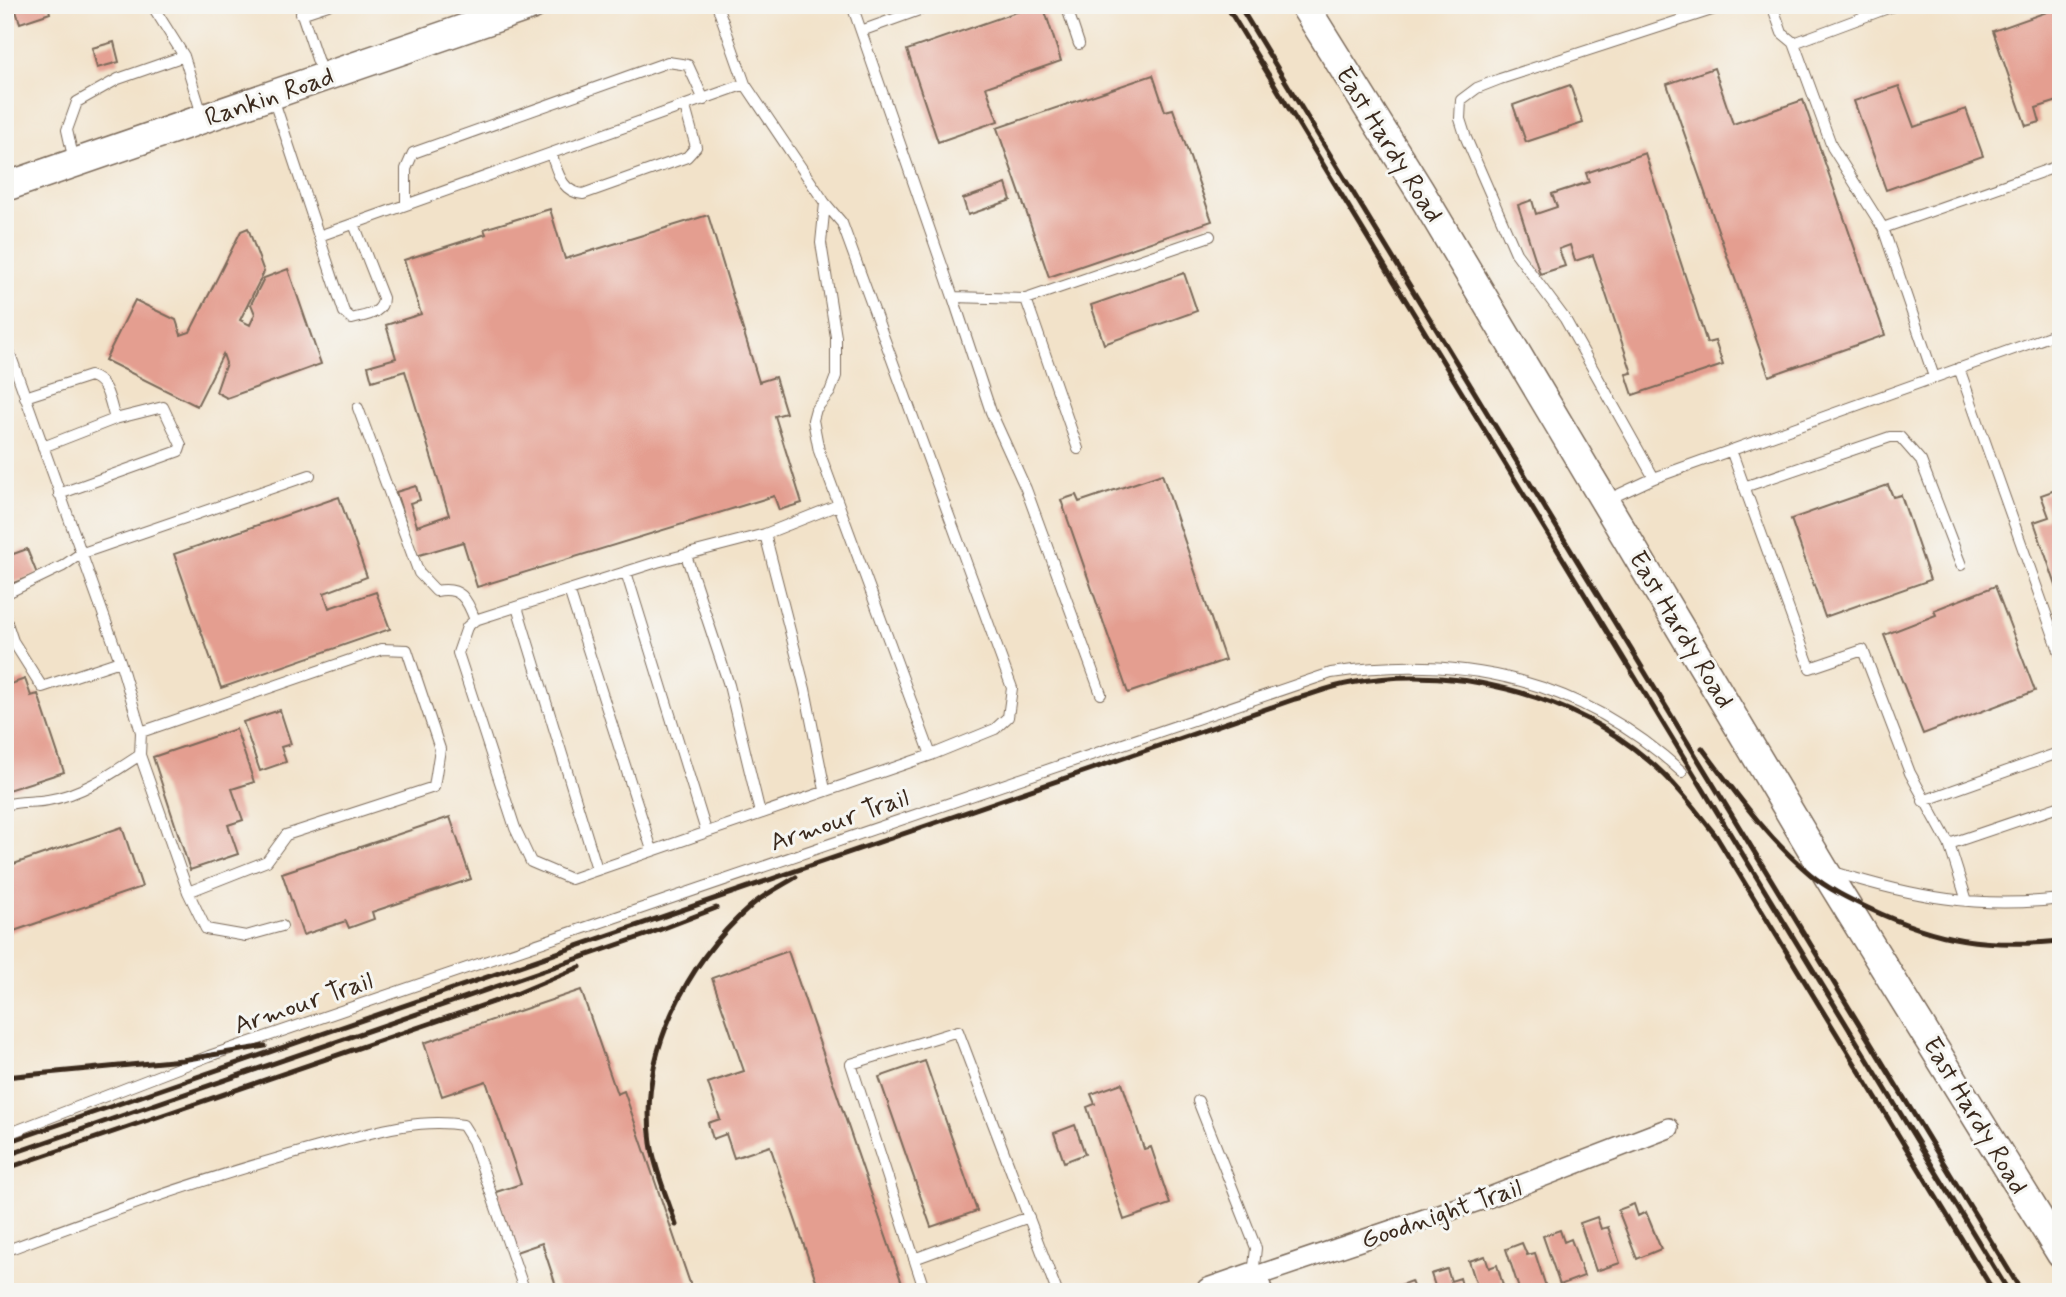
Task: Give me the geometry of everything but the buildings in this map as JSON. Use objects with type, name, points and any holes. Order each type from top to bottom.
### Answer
[{"type":"main road","name":"Rankin Road","points":[[5,187],[323,78],[505,10],[533,5]]},
{"type":"main road","name":"East Hardy Road","points":[[1304,5],[1420,191],[1824,868],[2061,1254]]},
{"type":"main road","name":"Goodnight Trail","points":[[1214,1291],[1255,1284]]},
{"type":"street","name":"Goodnight Trail","points":[[1255,1284],[1669,1128]]},
{"type":"lane","points":[[152,5],[184,56],[203,118]]},
{"type":"lane","points":[[323,78],[300,10],[328,5]]},
{"type":"lane","points":[[717,5],[745,85],[825,204],[842,223],[1012,688],[1008,717],[995,729],[931,755],[571,878],[531,862],[515,828],[458,653],[467,627],[475,620],[626,572],[765,534],[838,505]]},
{"type":"lane","points":[[852,5],[990,412],[1026,489],[1101,694]]},
{"type":"lane","points":[[861,31],[933,5]]},
{"type":"lane","points":[[1066,5],[1079,44]]},
{"type":"lane","points":[[1654,478],[1565,319],[1516,253],[1466,138],[1460,119],[1461,100],[1477,88],[1500,79],[1727,5]]},
{"type":"lane","points":[[1772,5],[1782,33],[1794,43],[1832,147],[1883,228],[1934,377]]},
{"type":"lane","points":[[1794,43],[1896,5]]},
{"type":"lane","points":[[75,163],[67,130],[77,102],[118,79],[184,56]]},
{"type":"lane","points":[[406,205],[406,169],[413,153],[668,62],[688,65],[704,100]]},
{"type":"lane","points":[[319,236],[745,85]]},
{"type":"lane","points":[[271,94],[347,317],[352,319],[380,310],[383,298],[354,224]]},
{"type":"lane","points":[[551,154],[564,186],[573,193],[583,194],[687,157],[696,147],[685,107]]},
{"type":"lane","points":[[1883,228],[2061,165]]},
{"type":"lane","points":[[825,204],[821,243],[836,337],[836,376],[830,392],[819,402],[813,420],[818,452],[931,755]]},
{"type":"lane","points":[[953,297],[1026,299],[1210,236]]},
{"type":"lane","points":[[1026,299],[1078,449]]},
{"type":"lane","points":[[1606,500],[1654,478],[2061,332]]},
{"type":"lane","points":[[5,340],[120,661],[141,732],[140,755],[188,892],[206,929],[246,936],[282,926]]},
{"type":"lane","points":[[1959,368],[2061,656]]},
{"type":"lane","points":[[25,397],[90,376],[97,377],[103,383],[115,419]]},
{"type":"lane","points":[[43,447],[115,419],[163,407],[181,445],[179,451],[59,494]]},
{"type":"lane","points":[[358,408],[419,573],[436,591],[450,589],[459,592],[466,599],[475,620]]},
{"type":"lane","points":[[1744,487],[1890,437],[1900,437],[1921,461],[1961,565]]},
{"type":"lane","points":[[1731,450],[1810,668],[1863,650],[1923,801],[1949,844],[1967,901]]},
{"type":"lane","points":[[5,594],[63,566],[80,554],[310,475]]},
{"type":"lane","points":[[765,534],[805,689],[825,790]]},
{"type":"lane","points":[[687,555],[729,685],[760,813]]},
{"type":"lane","points":[[626,572],[706,831]]},
{"type":"lane","points":[[569,590],[652,850]]},
{"type":"lane","points":[[517,607],[597,869]]},
{"type":"lane","points":[[5,617],[13,641],[42,687],[120,661]]},
{"type":"lane","points":[[141,732],[382,649],[407,650],[440,749],[434,786],[286,835],[267,861],[188,892]]},
{"type":"lane","name":"Armour Trail","points":[[5,1135],[209,1056],[1331,673],[1364,668],[1430,666],[1510,677],[1562,694],[1614,719],[1682,772]]},
{"type":"lane","points":[[1923,801],[2061,752]]},
{"type":"lane","points":[[5,805],[24,799],[46,801],[88,788],[140,755]]},
{"type":"lane","points":[[1949,844],[2061,806]]},
{"type":"lane","points":[[1824,868],[1897,892],[2018,904],[2061,899]]},
{"type":"lane","points":[[925,1292],[851,1064],[958,1031],[1057,1292]]},
{"type":"lane","points":[[1198,1101],[1256,1248],[1255,1284]]},
{"type":"lane","points":[[5,1251],[156,1194],[387,1129],[441,1121],[463,1125],[473,1141],[525,1292]]},
{"type":"lane","points":[[914,1259],[1029,1217]]},
{"type":"railway","points":[[1226,5],[2009,1292]]},
{"type":"railway","points":[[1239,5],[2022,1292]]},
{"type":"railway","points":[[5,1143],[1295,699],[1351,683],[1390,678],[1429,678],[1469,681],[1508,689],[1583,717],[1648,760],[1675,786],[1716,836],[1994,1292]]},
{"type":"railway","points":[[1702,748],[1780,846],[1810,874],[1839,893],[1895,920],[1963,940],[2009,943],[2061,941]]},
{"type":"railway","points":[[676,1225],[651,1143],[649,1110],[652,1076],[660,1044],[672,1012],[706,955],[751,906],[796,877]]},
{"type":"railway","points":[[5,1156],[646,935],[716,908]]},
{"type":"railway","points":[[5,1169],[516,994],[580,967]]},
{"type":"railway","points":[[5,1077],[182,1060],[265,1046]]}]
